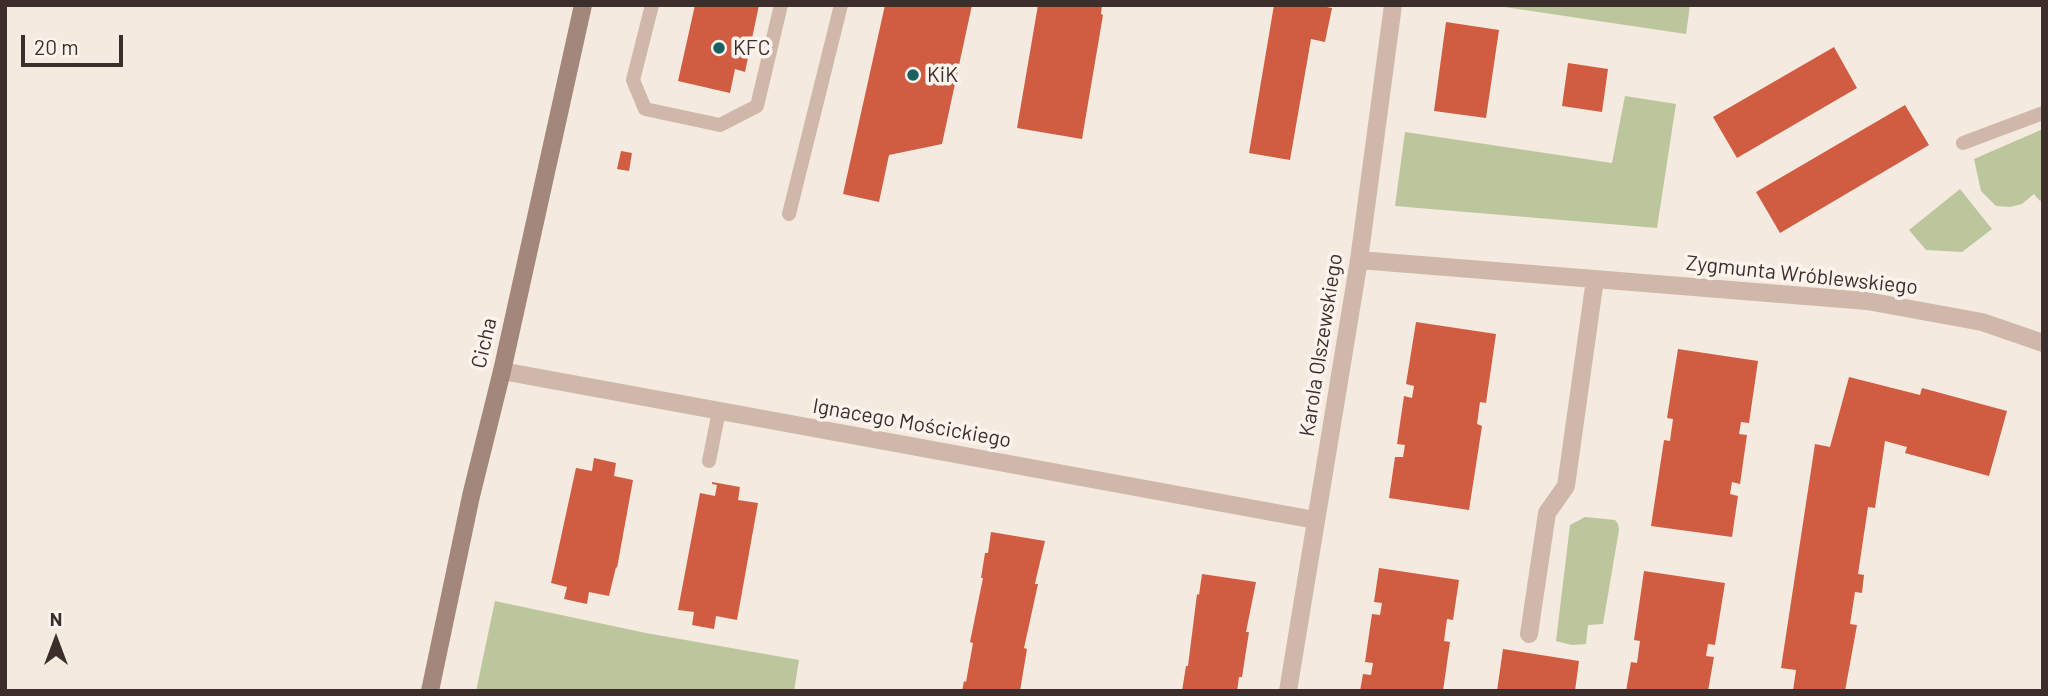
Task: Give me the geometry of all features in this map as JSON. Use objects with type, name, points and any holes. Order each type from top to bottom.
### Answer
[{"type":"street","name":"Cicha","points":[[430,691],[471,496],[502,371],[583,5]]},
{"type":"street","name":"Karola Olszewskiego","points":[[1288,691],[1359,260],[1393,5]]},
{"type":"street","name":"Zygmunta Wróblewskiego","points":[[1359,260],[1867,301],[1982,322],[2043,342]]},
{"type":"street","points":[[1529,634],[1547,513],[1566,486],[1595,279]]},
{"type":"street","name":"Ignacego Mościckiego","points":[[502,371],[1315,520]]},
{"type":"lane","points":[[652,5],[633,80],[645,109],[720,125],[757,106],[781,5]]},
{"type":"lane","points":[[789,214],[841,5]]},
{"type":"lane","points":[[1963,143],[2043,113]]},
{"type":"lane","points":[[709,461],[719,411]]},
{"type":"green space","points":[[1491,5],[1690,5],[1686,34]]},
{"type":"green space","points":[[1625,96],[1676,104],[1657,228],[1395,206],[1405,132],[1612,163]]},
{"type":"green space","points":[[2043,129],[2043,199],[2040,201],[2034,194],[2022,204],[1996,206],[1981,191],[1974,159]]},
{"type":"green space","points":[[1960,189],[1992,229],[1962,252],[1926,250],[1909,230]]},
{"type":"green space","points":[[1585,517],[1615,520],[1619,530],[1603,624],[1588,625],[1586,644],[1572,645],[1556,641],[1570,525]]},
{"type":"green space","points":[[495,601],[646,633],[799,660],[794,691],[476,691]]},
{"type":"building","name":"KFC","points":[[695,5],[759,5],[745,72],[735,69],[730,93],[678,81]]},
{"type":"building","name":"KiK","points":[[885,5],[972,5],[942,144],[889,155],[879,202],[843,194]]},
{"type":"building","points":[[1038,5],[1102,5],[1103,15],[1082,139],[1017,128]]},
{"type":"building","points":[[1274,5],[1316,5],[1332,8],[1325,42],[1311,39],[1290,160],[1249,153]]},
{"type":"building","points":[[1446,22],[1499,30],[1486,118],[1434,111]]},
{"type":"building","points":[[1834,47],[1857,88],[1737,158],[1713,117]]},
{"type":"building","points":[[1568,63],[1608,69],[1602,112],[1562,106]]},
{"type":"building","points":[[1905,105],[1929,145],[1780,233],[1756,192]]},
{"type":"building","points":[[621,151],[632,153],[629,171],[617,169]]},
{"type":"building","points":[[1416,322],[1496,334],[1486,403],[1480,402],[1477,424],[1482,426],[1469,510],[1389,498],[1395,457],[1403,457],[1405,445],[1397,444],[1404,396],[1412,398],[1414,386],[1406,384]]},
{"type":"building","points":[[1678,349],[1758,361],[1749,423],[1741,422],[1739,434],[1747,435],[1740,484],[1732,482],[1730,494],[1738,496],[1732,537],[1651,526],[1664,440],[1670,441],[1673,419],[1667,418]]},
{"type":"building","points":[[1849,377],[1920,395],[1922,388],[2007,411],[1989,476],[1905,453],[1907,447],[1885,441],[1875,508],[1868,507],[1858,574],[1864,575],[1862,593],[1855,592],[1850,624],[1857,625],[1845,691],[1793,691],[1796,670],[1781,668],[1815,444],[1830,447]]},
{"type":"building","points":[[594,458],[616,463],[614,476],[633,480],[617,568],[609,596],[589,592],[587,604],[564,599],[567,587],[551,583],[576,468],[592,471]]},
{"type":"building","points":[[712,482],[740,487],[738,500],[758,503],[737,620],[716,616],[714,629],[692,625],[694,612],[678,610],[700,493],[715,496],[717,485]]},
{"type":"building","points":[[991,532],[1045,541],[1024,648],[1027,649],[1020,691],[962,691],[964,681],[966,682],[973,643],[970,642]]},
{"type":"building","points":[[1379,568],[1459,580],[1453,620],[1447,619],[1444,641],[1450,642],[1443,691],[1360,691],[1363,674],[1371,675],[1373,663],[1365,662],[1372,614],[1380,615],[1382,603],[1374,602]]},
{"type":"building","points":[[1644,571],[1725,583],[1715,645],[1708,644],[1706,656],[1714,657],[1708,691],[1626,691],[1631,662],[1637,663],[1640,641],[1634,640]]},
{"type":"building","points":[[1202,574],[1256,582],[1246,632],[1249,632],[1242,677],[1239,677],[1237,691],[1182,691]]},
{"type":"building","points":[[1503,649],[1579,661],[1575,691],[1497,691]]},
{"type":"place","name":"KFC","points":[[719,48]]},
{"type":"place","name":"KiK","points":[[913,75]]}]
